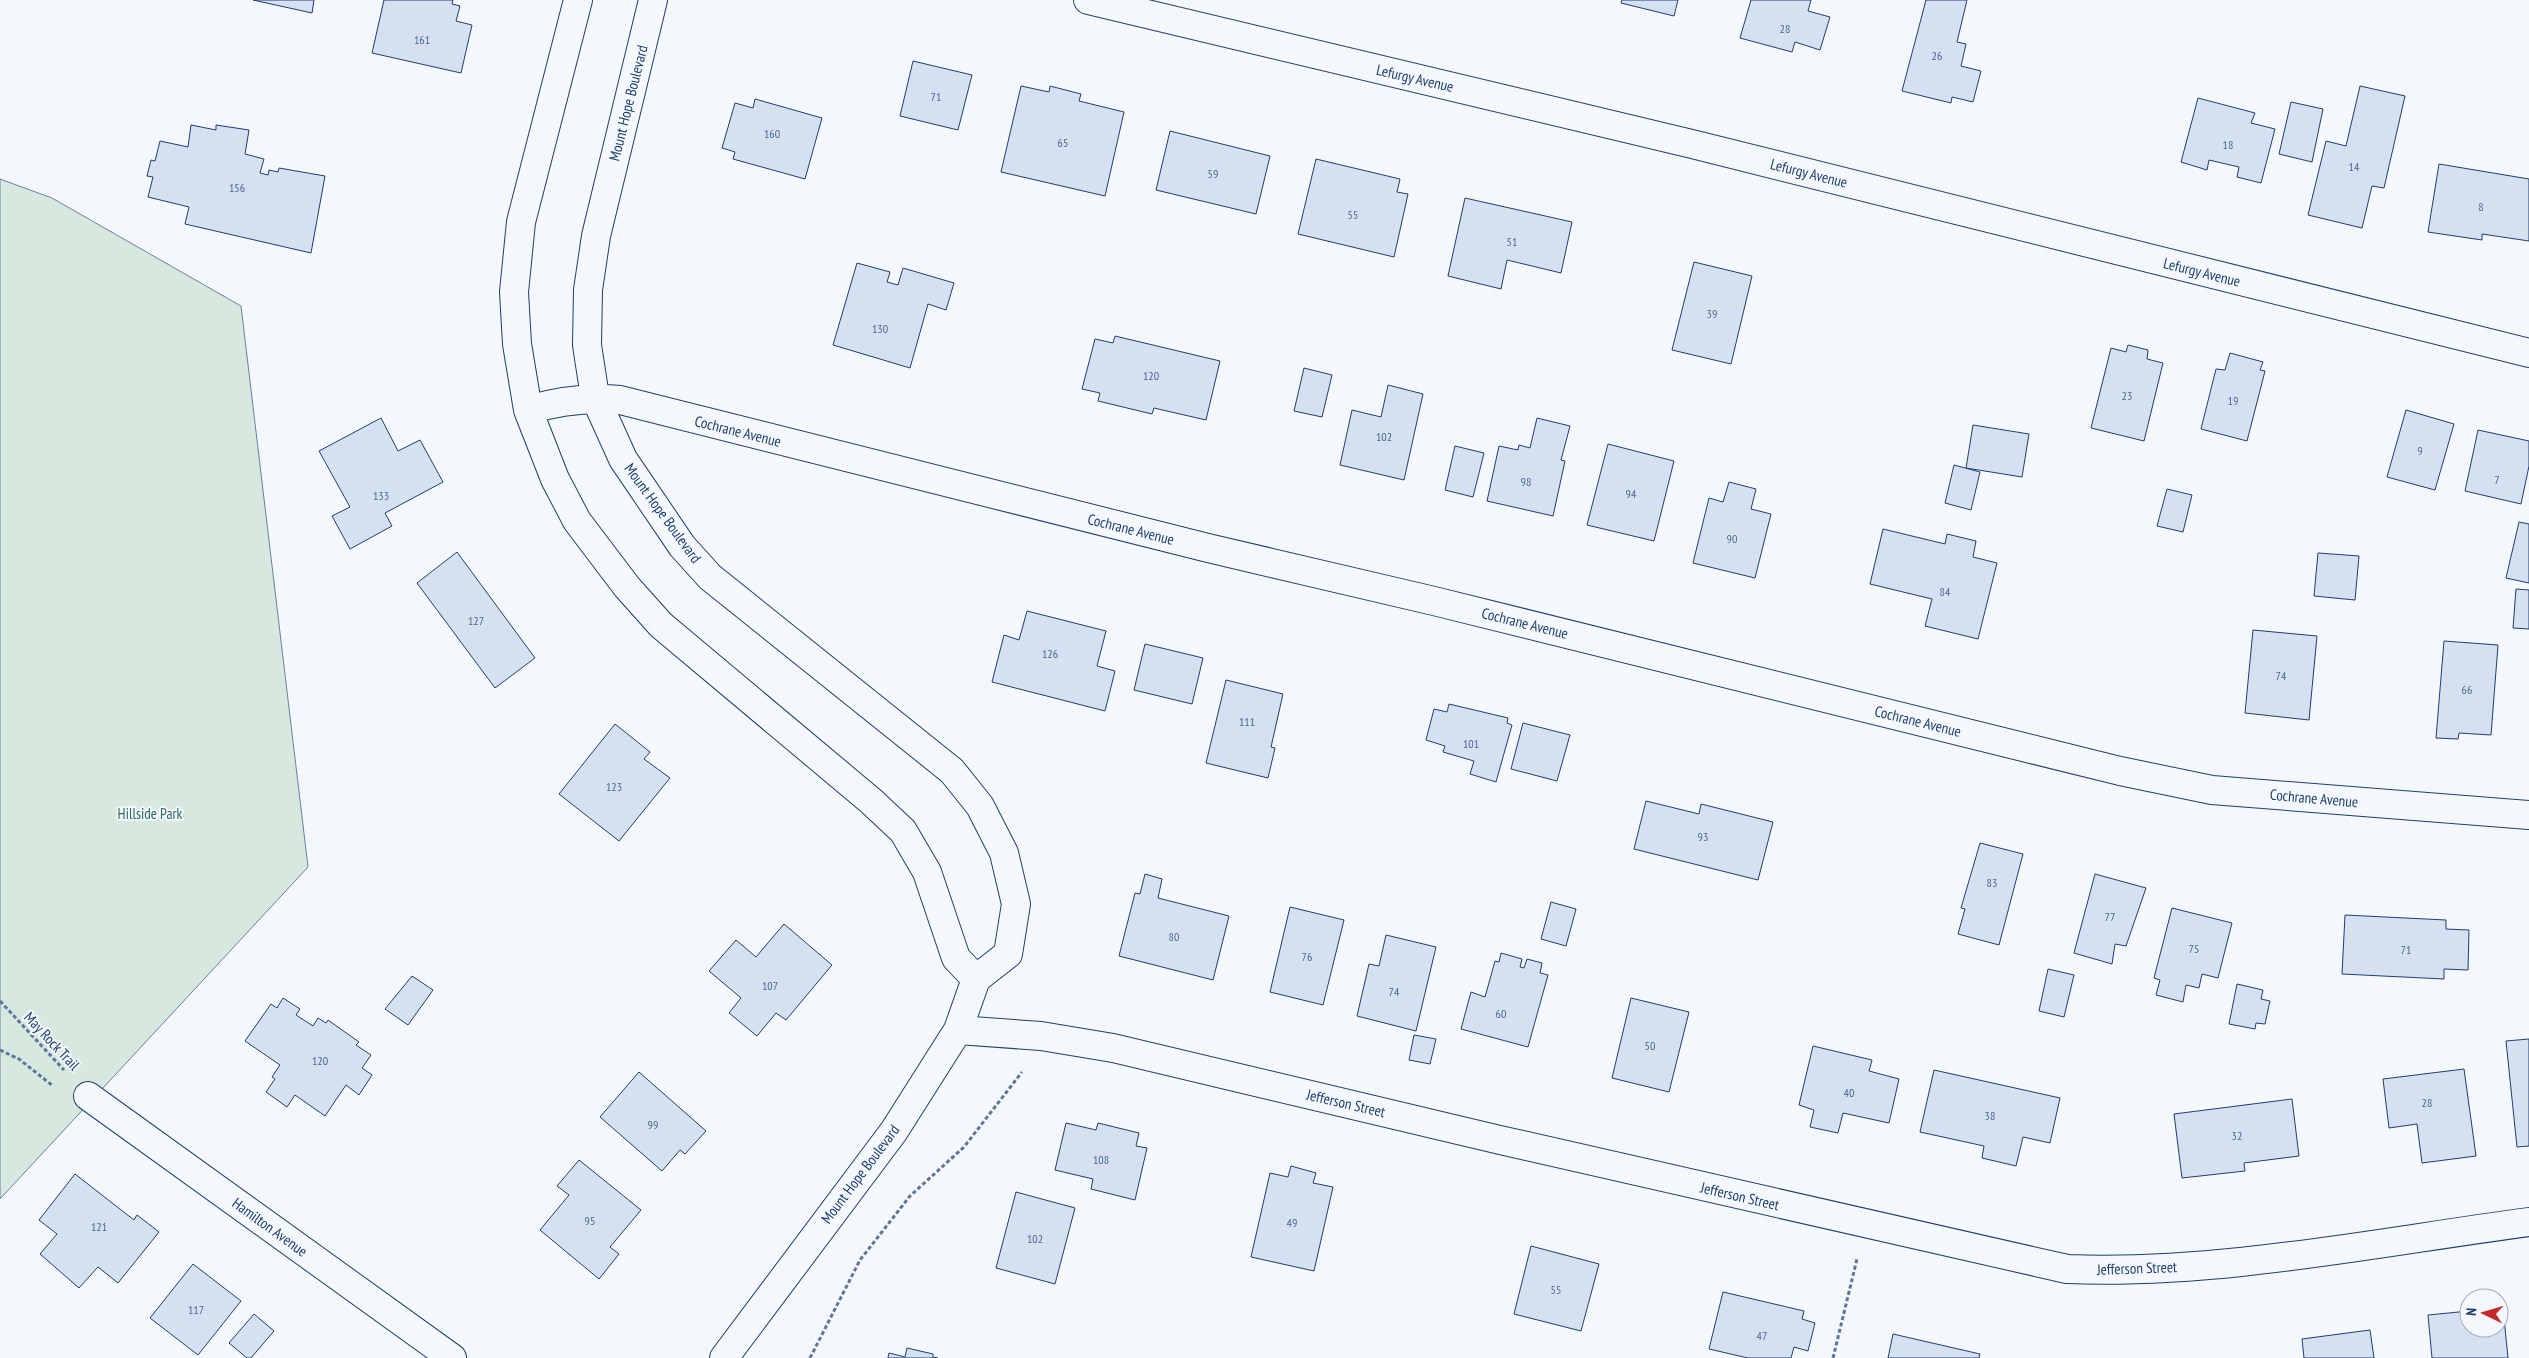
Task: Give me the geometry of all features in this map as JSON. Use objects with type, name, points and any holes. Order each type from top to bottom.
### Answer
[{"type":"street","points":[[578,0],[521,222],[514,292],[517,344],[528,410],[555,478],[577,521],[627,587],[661,624],[871,801],[903,831],[927,872],[956,958],[976,979]]},
{"type":"street","name":"Mount Hope Boulevard","points":[[653,0],[596,236],[588,290],[587,345],[595,397],[623,458],[682,546],[710,577],[952,771],[980,806],[1004,853],[1016,904],[1008,954],[976,979],[958,1030],[894,1131],[724,1358]]},
{"type":"street","name":"Lefurgy Avenue","points":[[1088,0],[1682,142],[2529,353]]},
{"type":"street","name":"Cochrane Avenue","points":[[528,410],[558,401],[595,397],[620,400],[1062,512],[1452,605],[2120,771],[2212,790],[2529,815]]},
{"type":"street","name":"Jefferson Street","points":[[958,1030],[1041,1036],[1113,1048],[1865,1225],[2067,1269],[2114,1271],[2319,1252],[2529,1222]]},
{"type":"street","name":"Hamilton Avenue","points":[[88,1096],[452,1358]]},
{"type":"path","name":"May Rock Trail","points":[[0,1001],[88,1096]]},
{"type":"path","points":[[0,1050],[19,1059],[63,1094],[88,1096]]},
{"type":"path","points":[[810,1358],[860,1260],[910,1196],[964,1147],[1024,1070]]},
{"type":"path","points":[[1833,1358],[1865,1225]]},
{"type":"green space","name":"Hillside Park","points":[[0,179],[52,198],[241,306],[308,867],[0,1199]]},
{"type":"building","points":[[253,0],[314,0],[312,13]]},
{"type":"building","points":[[384,0],[453,0],[452,4],[460,6],[456,21],[472,25],[461,73],[372,53]]},
{"type":"building","points":[[1622,0],[1678,0],[1674,16],[1621,3]]},
{"type":"building","points":[[1751,0],[1811,0],[1808,11],[1830,17],[1820,50],[1795,42],[1792,52],[1740,38]]},
{"type":"building","points":[[1926,0],[1967,0],[1957,42],[1966,44],[1961,66],[1981,71],[1973,102],[1952,97],[1951,103],[1902,91]]},
{"type":"building","points":[[913,61],[972,75],[958,130],[900,116]]},
{"type":"building","points":[[1021,86],[1049,92],[1050,86],[1081,94],[1079,101],[1124,112],[1105,196],[1001,172]]},
{"type":"building","points":[[2360,86],[2405,96],[2384,188],[2372,186],[2362,228],[2308,215],[2326,141],[2346,146]]},
{"type":"building","points":[[2198,98],[2255,113],[2251,123],[2275,129],[2261,183],[2237,177],[2239,167],[2209,160],[2207,170],[2181,162]]},
{"type":"building","points":[[755,99],[822,118],[805,179],[733,159],[735,152],[722,148],[735,103],[753,108]]},
{"type":"building","points":[[2291,102],[2323,109],[2312,162],[2279,154]]},
{"type":"building","points":[[191,125],[216,130],[216,125],[249,130],[245,154],[264,159],[260,173],[268,175],[269,170],[278,172],[279,168],[325,176],[311,253],[185,224],[189,207],[148,197],[153,177],[147,176],[151,160],[155,161],[160,141],[188,147]]},
{"type":"building","points":[[1170,131],[1270,156],[1256,214],[1156,190]]},
{"type":"building","points":[[1316,159],[1400,179],[1397,192],[1408,194],[1394,257],[1298,234]]},
{"type":"building","points":[[2439,164],[2529,179],[2529,241],[2482,234],[2482,240],[2428,232]]},
{"type":"building","points":[[1465,198],[1572,222],[1561,273],[1507,260],[1501,289],[1448,276]]},
{"type":"building","points":[[1694,262],[1752,276],[1731,364],[1672,350]]},
{"type":"building","points":[[857,263],[890,272],[887,282],[898,285],[903,268],[954,283],[946,310],[928,304],[910,368],[833,345]]},
{"type":"building","points":[[1115,336],[1220,361],[1206,420],[1154,408],[1152,414],[1098,401],[1100,393],[1082,389],[1095,339],[1113,343]]},
{"type":"building","points":[[2128,345],[2148,350],[2147,359],[2163,363],[2144,441],[2091,428],[2111,348],[2126,352]]},
{"type":"building","points":[[2230,353],[2263,362],[2260,370],[2265,371],[2247,441],[2201,429],[2216,369],[2225,370]]},
{"type":"building","points":[[1304,368],[1332,375],[1322,417],[1294,411]]},
{"type":"building","points":[[1388,385],[1423,394],[1404,480],[1340,465],[1352,410],[1381,417]]},
{"type":"building","points":[[2406,410],[2454,424],[2435,490],[2387,477]]},
{"type":"building","points":[[381,418],[398,451],[420,440],[443,482],[385,513],[392,526],[350,549],[332,516],[350,507],[319,451]]},
{"type":"building","points":[[1537,418],[1570,426],[1561,460],[1565,461],[1553,516],[1487,501],[1499,446],[1518,450],[1519,445],[1530,448]]},
{"type":"building","points":[[1973,425],[2029,434],[2022,477],[1966,468]]},
{"type":"building","points":[[2478,430],[2529,441],[2529,466],[2521,504],[2465,491]]},
{"type":"building","points":[[1608,444],[1674,461],[1654,541],[1587,525]]},
{"type":"building","points":[[1455,446],[1484,453],[1473,497],[1445,490]]},
{"type":"building","points":[[1954,465],[1980,472],[1971,510],[1945,503]]},
{"type":"building","points":[[1729,482],[1756,489],[1751,509],[1771,514],[1755,578],[1693,563],[1709,498],[1723,502]]},
{"type":"building","points":[[2167,489],[2192,495],[2183,532],[2157,526]]},
{"type":"building","points":[[2519,522],[2529,524],[2529,583],[2506,578]]},
{"type":"building","points":[[1883,529],[1945,544],[1947,534],[1976,541],[1973,557],[1997,563],[1978,639],[1925,626],[1932,599],[1870,584]]},
{"type":"building","points":[[457,552],[535,658],[495,688],[417,583]]},
{"type":"building","points":[[2318,553],[2359,556],[2355,600],[2314,596]]},
{"type":"building","points":[[2516,589],[2529,590],[2529,629],[2513,628]]},
{"type":"building","points":[[1027,611],[1106,631],[1097,666],[1115,671],[1105,711],[992,682],[1004,635],[1019,640]]},
{"type":"building","points":[[2253,630],[2317,636],[2309,720],[2245,713]]},
{"type":"building","points":[[2444,641],[2498,645],[2491,735],[2459,733],[2458,739],[2436,738]]},
{"type":"building","points":[[1145,644],[1203,658],[1192,704],[1134,690]]},
{"type":"building","points":[[1226,680],[1283,694],[1271,747],[1275,748],[1268,778],[1206,763]]},
{"type":"building","points":[[1449,704],[1508,718],[1507,723],[1512,725],[1496,782],[1470,774],[1474,761],[1443,752],[1445,746],[1426,740],[1434,709],[1447,712]]},
{"type":"building","points":[[1523,723],[1570,735],[1557,781],[1511,769]]},
{"type":"building","points":[[615,724],[650,752],[644,759],[670,778],[619,841],[559,794]]},
{"type":"building","points":[[1646,801],[1699,814],[1701,804],[1773,822],[1758,880],[1634,849]]},
{"type":"building","points":[[1980,843],[2023,854],[1999,945],[1958,934],[1965,909],[1961,908]]},
{"type":"building","points":[[1145,874],[1162,879],[1158,898],[1229,916],[1213,980],[1119,956],[1135,893],[1140,894]]},
{"type":"building","points":[[2095,874],[2146,888],[2126,946],[2115,944],[2112,964],[2074,953]]},
{"type":"building","points":[[1551,902],[1576,909],[1566,946],[1541,939]]},
{"type":"building","points":[[1290,907],[1344,920],[1323,1005],[1270,992]]},
{"type":"building","points":[[2172,908],[2232,923],[2218,978],[2202,974],[2199,988],[2186,985],[2183,1002],[2156,995],[2160,980],[2154,978]]},
{"type":"building","points":[[2345,915],[2446,920],[2446,929],[2469,930],[2468,970],[2444,969],[2444,979],[2342,974]]},
{"type":"building","points":[[784,924],[832,965],[786,1020],[776,1013],[757,1036],[729,1013],[741,998],[709,971],[736,940],[756,957]]},
{"type":"building","points":[[1386,935],[1436,947],[1416,1031],[1357,1016],[1369,964],[1379,966]]},
{"type":"building","points":[[1501,953],[1522,959],[1520,967],[1524,968],[1527,959],[1542,963],[1540,973],[1548,975],[1528,1047],[1461,1029],[1471,992],[1485,997],[1495,961],[1499,962]]},
{"type":"building","points":[[2048,969],[2074,975],[2064,1017],[2039,1011]]},
{"type":"building","points":[[412,976],[433,990],[408,1025],[385,1009]]},
{"type":"building","points":[[2237,984],[2263,990],[2261,999],[2270,1001],[2265,1024],[2256,1023],[2255,1029],[2229,1024]]},
{"type":"building","points":[[283,998],[300,1009],[296,1015],[313,1026],[318,1018],[326,1023],[328,1020],[359,1042],[356,1045],[371,1055],[362,1068],[372,1075],[359,1095],[346,1085],[325,1116],[295,1095],[287,1107],[266,1092],[275,1079],[272,1077],[280,1065],[245,1041],[271,1004],[277,1008]]},
{"type":"building","points":[[1631,998],[1689,1012],[1669,1092],[1612,1078]]},
{"type":"building","points":[[1414,1035],[1436,1039],[1430,1064],[1409,1060]]},
{"type":"building","points":[[2529,1039],[2529,1146],[2517,1147],[2506,1041]]},
{"type":"building","points":[[1813,1046],[1872,1060],[1869,1071],[1899,1079],[1889,1123],[1843,1113],[1838,1133],[1810,1127],[1814,1110],[1799,1105]]},
{"type":"building","points":[[2464,1069],[2476,1156],[2422,1163],[2417,1124],[2389,1128],[2383,1079]]},
{"type":"building","points":[[1934,1070],[2060,1098],[2050,1143],[2023,1137],[2016,1166],[1982,1158],[1984,1146],[1920,1132]]},
{"type":"building","points":[[639,1072],[706,1131],[685,1154],[680,1150],[662,1171],[600,1117]]},
{"type":"building","points":[[2292,1099],[2299,1156],[2244,1163],[2245,1171],[2182,1178],[2174,1114]]},
{"type":"building","points":[[1066,1123],[1096,1130],[1098,1123],[1139,1133],[1136,1146],[1147,1148],[1135,1200],[1091,1189],[1093,1179],[1055,1170]]},
{"type":"building","points":[[579,1160],[641,1210],[610,1247],[619,1254],[599,1279],[540,1230],[569,1195],[557,1186]]},
{"type":"building","points":[[1291,1166],[1316,1173],[1313,1183],[1333,1187],[1314,1271],[1251,1257],[1270,1173],[1288,1177]]},
{"type":"building","points":[[75,1174],[134,1220],[137,1215],[159,1232],[118,1283],[98,1267],[79,1288],[40,1254],[57,1234],[39,1220]]},
{"type":"building","points":[[1016,1192],[1075,1208],[1055,1284],[996,1268]]},
{"type":"building","points":[[1531,1246],[1599,1264],[1581,1331],[1514,1314]]},
{"type":"building","points":[[193,1264],[241,1301],[198,1355],[150,1318]]},
{"type":"building","points":[[1723,1292],[1804,1311],[1802,1319],[1815,1323],[1808,1351],[1794,1347],[1791,1358],[1748,1358],[1709,1349]]},
{"type":"building","points":[[2459,1312],[2459,1338],[2506,1338],[2508,1358],[2432,1358],[2428,1315]]},
{"type":"building","points":[[254,1314],[274,1331],[251,1358],[247,1358],[229,1343]]},
{"type":"building","points":[[2370,1330],[2374,1358],[2304,1358],[2302,1339]]},
{"type":"building","points":[[1893,1334],[1980,1354],[1979,1358],[1888,1358]]},
{"type":"building","points":[[907,1348],[933,1354],[933,1357],[938,1358],[888,1358],[889,1353],[905,1357]]}]
